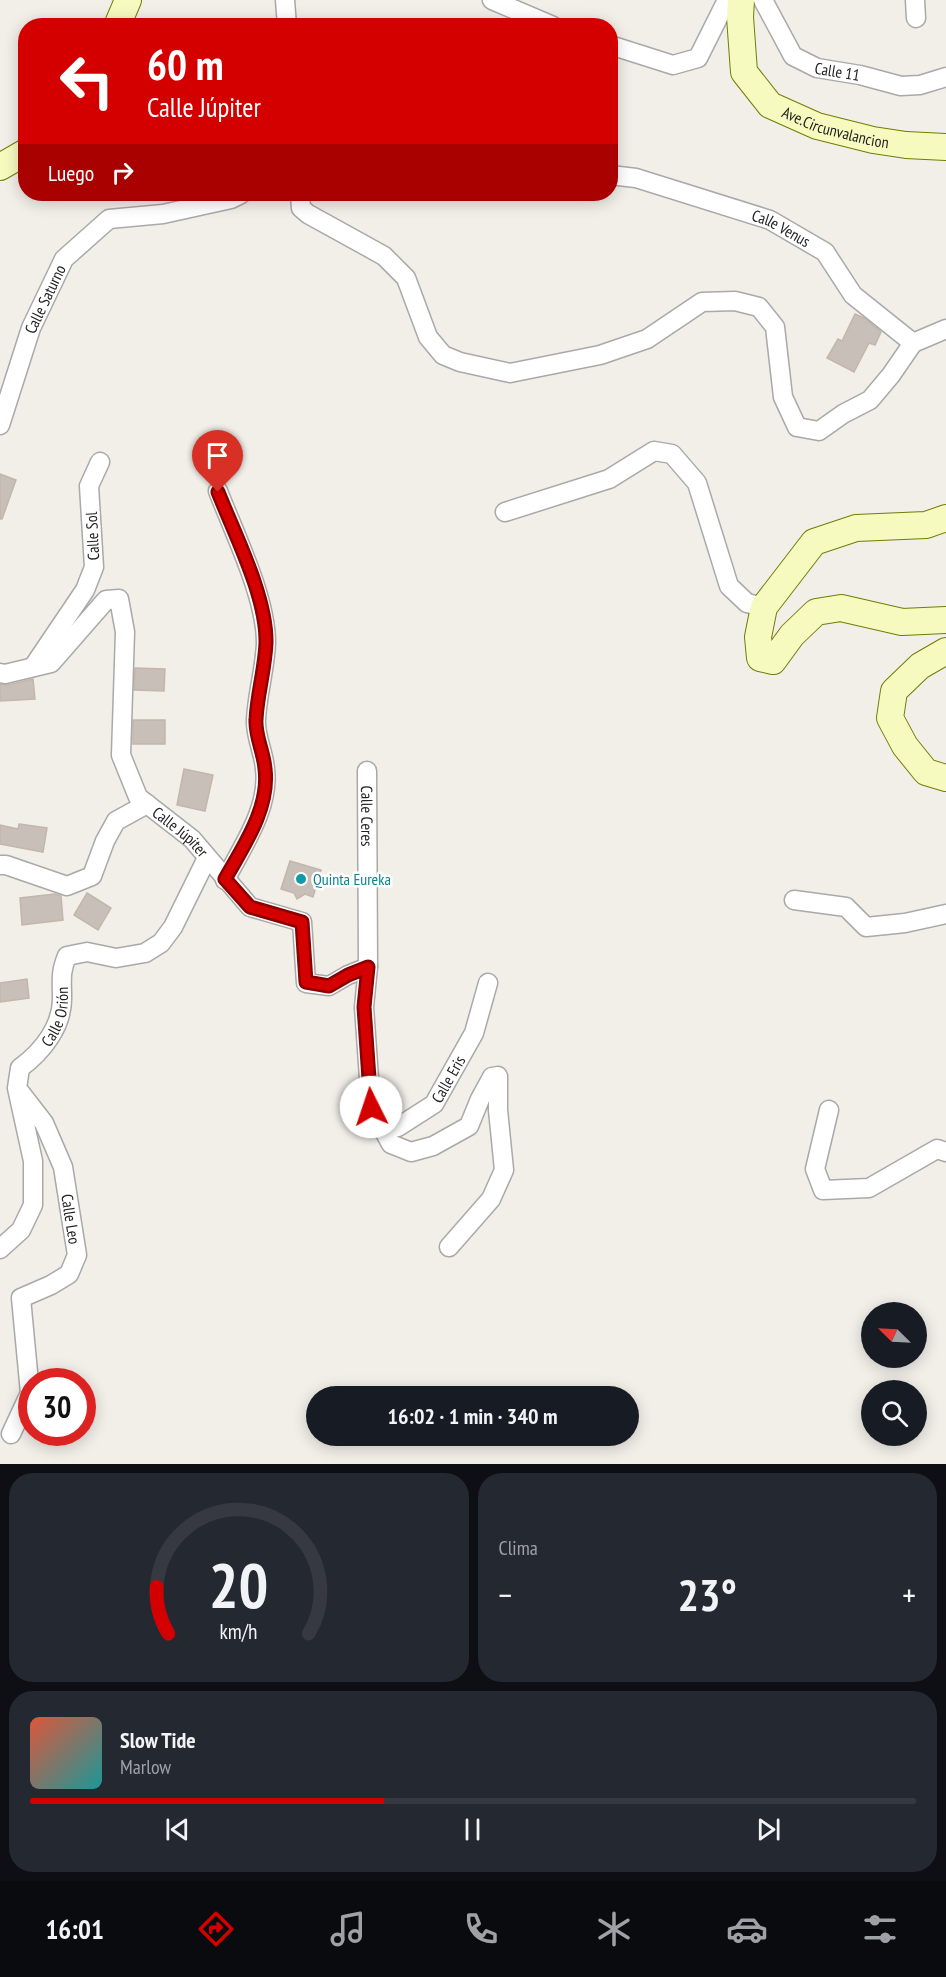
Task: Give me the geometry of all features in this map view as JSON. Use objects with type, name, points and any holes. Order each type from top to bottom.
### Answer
[{"type":"street","points":[[120,18],[128,0]]},
{"type":"street","points":[[285,0],[286,18]]},
{"type":"street","points":[[492,0],[535,18]]},
{"type":"street","points":[[618,48],[673,65],[698,58],[727,0]]},
{"type":"street","name":"Ave.Circunvalancion","points":[[741,0],[744,72],[770,105],[817,126],[863,138],[906,145],[946,147]]},
{"type":"street","name":"Calle 11","points":[[763,0],[793,56],[817,68],[860,75],[901,86],[920,85],[946,77]]},
{"type":"street","points":[[915,0],[916,18]]},
{"type":"street","points":[[0,167],[18,157]]},
{"type":"street","name":"Calle Venus","points":[[618,176],[636,178],[770,220],[825,252],[853,295],[913,343]]},
{"type":"street","name":"Calle Saturno","points":[[0,425],[31,328],[64,259],[109,219],[163,214],[222,201]]},
{"type":"street","points":[[300,201],[301,208],[308,214],[384,256],[406,278],[429,337],[443,355],[460,362],[510,373],[600,355],[647,339],[702,302],[735,301],[759,307],[775,327],[783,398],[797,427],[819,431],[843,414],[870,400],[913,343],[946,329]]},
{"type":"street","points":[[505,512],[609,479],[654,452],[672,454],[697,483],[729,586],[747,603],[764,607]]},
{"type":"street","name":"Calle Sol","points":[[33,667],[85,590],[94,567],[89,486],[100,462]]},
{"type":"street","points":[[218,492],[252,578],[263,617],[266,644],[255,723],[266,771],[264,793],[254,824],[225,879]]},
{"type":"street","points":[[946,518],[926,525],[856,528],[814,542],[764,607],[758,637],[760,658],[773,661],[792,635],[816,612],[841,609],[902,622],[946,620]]},
{"type":"street","name":"Calle Júpiter","points":[[0,673],[5,674],[51,663],[106,600],[119,598],[126,632],[121,755],[138,797],[192,839],[250,907],[302,922],[306,982],[329,986],[368,967]]},
{"type":"street","points":[[946,651],[920,666],[894,691],[890,718],[906,746],[926,772],[946,778]]},
{"type":"street","name":"Calle Ceres","points":[[366,771],[368,967]]},
{"type":"street","points":[[0,865],[67,886],[92,876],[105,841],[116,821],[147,804]]},
{"type":"street","name":"Calle Orión","points":[[17,1088],[20,1068],[33,1059],[59,1024],[62,1000],[60,971],[67,956],[87,952],[116,958],[145,953],[161,943],[173,927],[207,858]]},
{"type":"street","points":[[794,900],[846,907],[866,927],[905,923],[946,914]]},
{"type":"street","points":[[368,967],[364,1007],[371,1107],[391,1144],[411,1152],[433,1146],[469,1126],[492,1077],[498,1076],[498,1110],[504,1170],[492,1199],[449,1247]]},
{"type":"street","name":"Calle Eris","points":[[371,1107],[398,1127],[434,1104],[474,1033],[488,983]]},
{"type":"street","points":[[0,1249],[21,1230],[33,1205],[33,1161],[17,1088]]},
{"type":"street","name":"Calle Leo","points":[[11,1434],[30,1393],[21,1298],[69,1274],[77,1255],[63,1167],[44,1123],[17,1088]]},
{"type":"street","points":[[829,1110],[815,1169],[823,1190],[869,1188],[937,1149],[946,1152]]},
{"type":"building","points":[[855,314],[864,318],[881,332],[875,345],[869,343],[854,372],[827,358],[838,339],[842,341]]},
{"type":"building","points":[[0,474],[16,480],[2,519],[0,519]]},
{"type":"building","points":[[135,668],[165,669],[164,691],[134,690]]},
{"type":"building","points":[[33,679],[35,699],[0,701],[0,684],[8,685]]},
{"type":"building","points":[[133,720],[165,720],[165,744],[133,744]]},
{"type":"building","points":[[184,769],[213,775],[205,811],[177,805]]},
{"type":"building","points":[[19,824],[47,828],[43,852],[0,844],[0,825],[18,829]]},
{"type":"building","name":"Quinta Eureka","points":[[290,861],[321,870],[313,897],[305,894],[297,899],[294,893],[281,889]]},
{"type":"building","points":[[87,893],[111,908],[98,930],[74,915]]},
{"type":"building","points":[[55,894],[61,896],[63,920],[22,925],[20,898]]},
{"type":"building","points":[[27,979],[29,998],[0,1002],[0,983]]},
{"type":"place","name":"Quinta Eureka","points":[[301,879]]},
{"type":"route","points":[[218,492],[252,578],[263,617],[266,644],[255,723],[266,771],[264,793],[254,824],[225,879],[250,907],[302,922],[306,982],[329,986],[368,967],[364,1007],[371,1107]]}]
